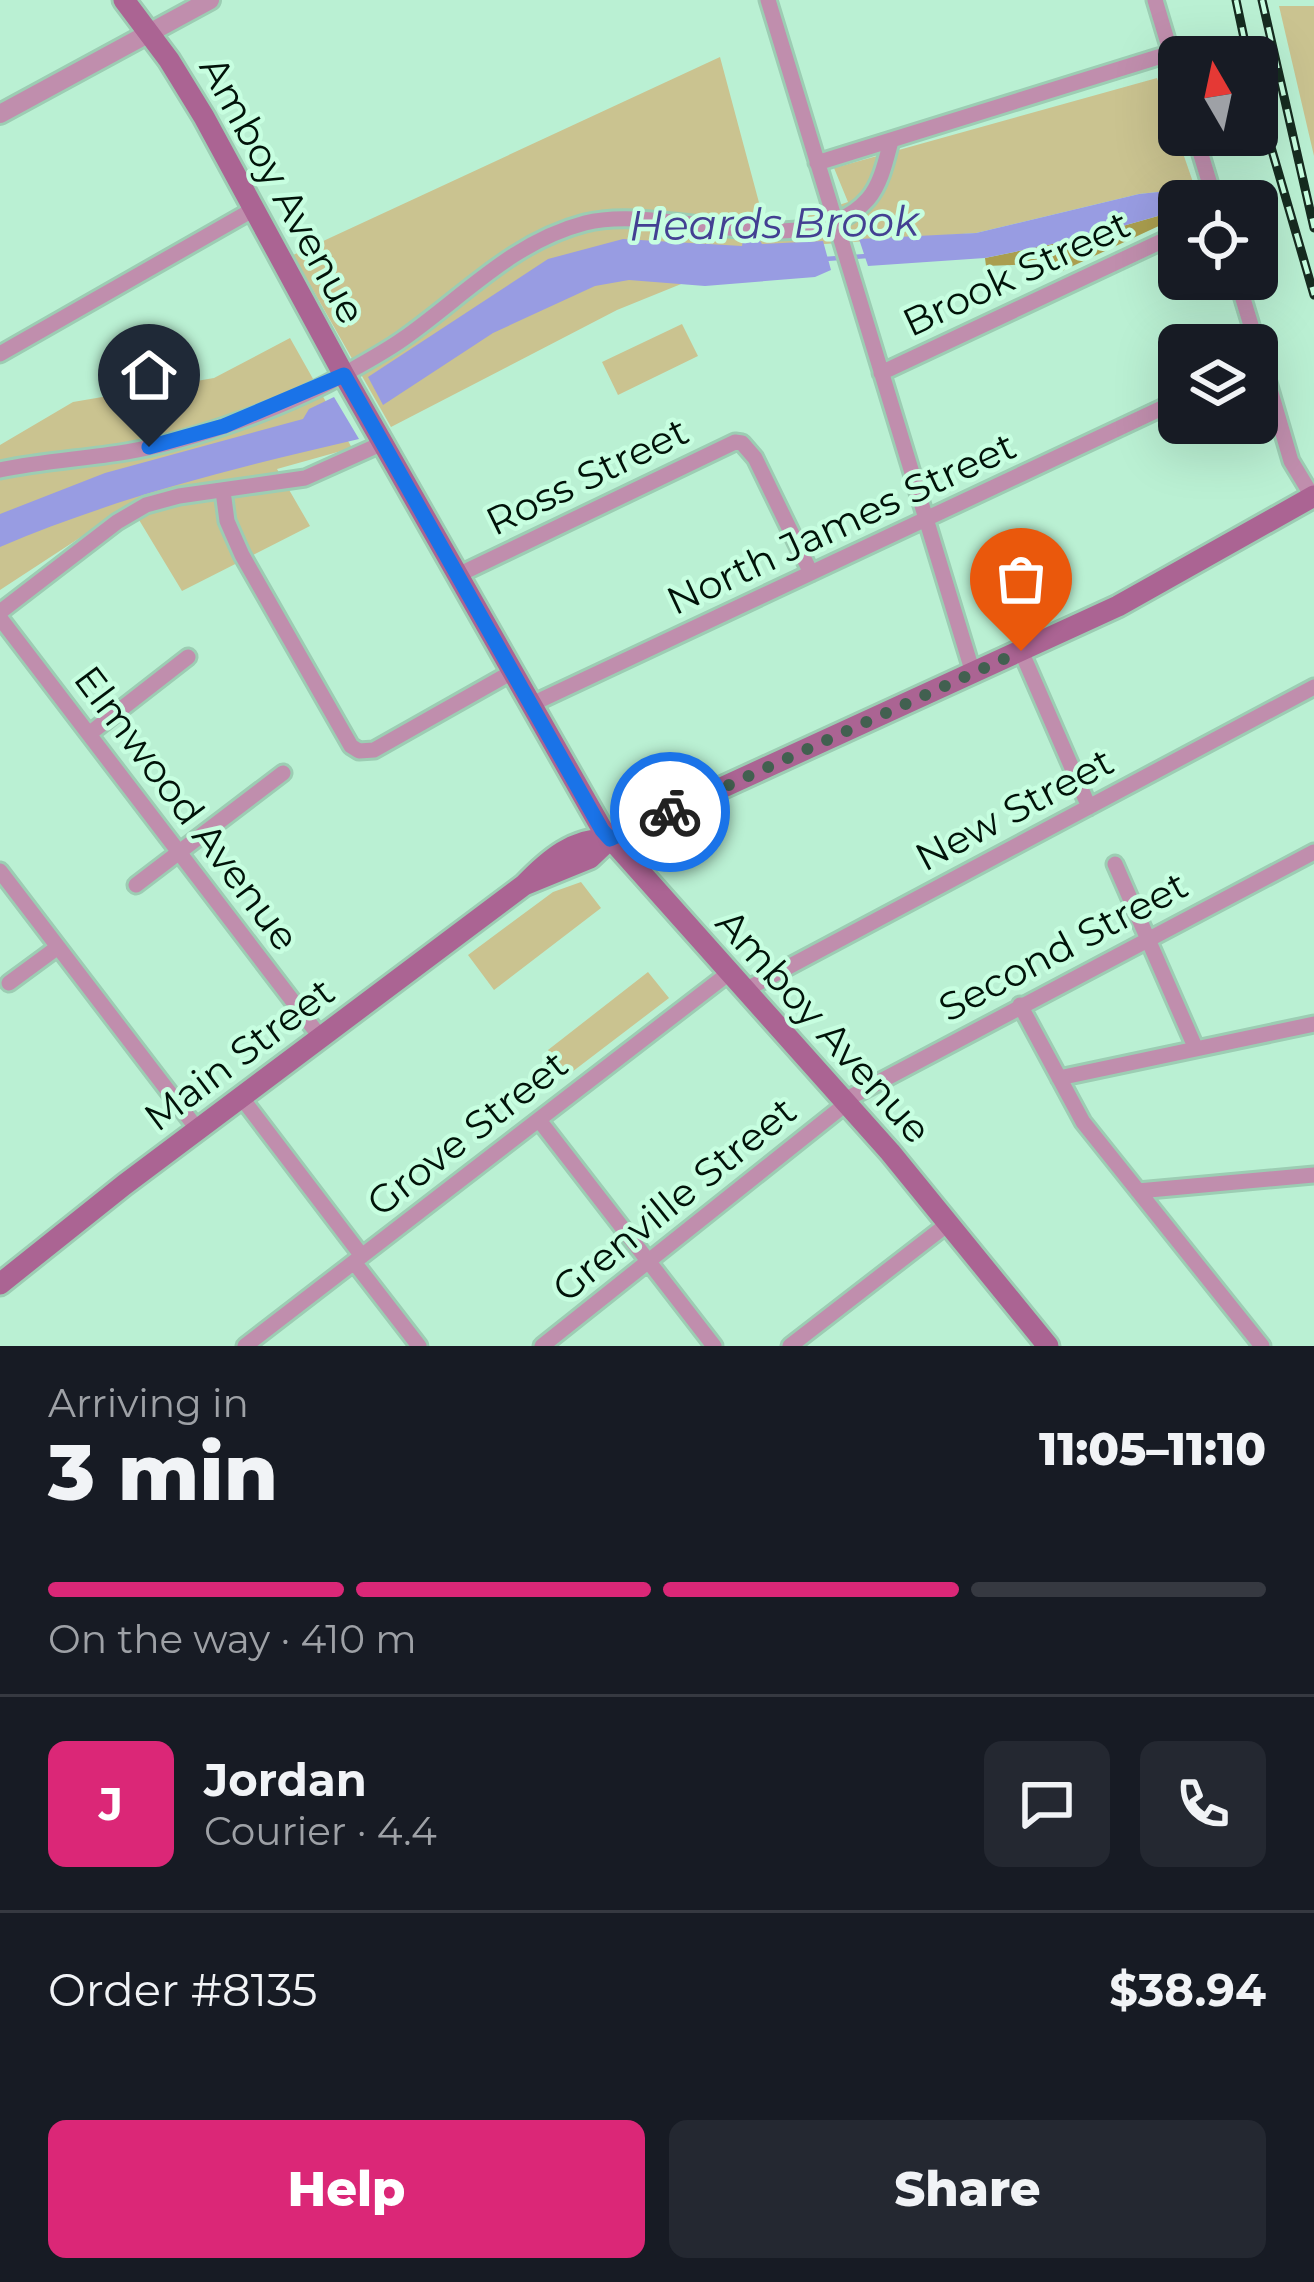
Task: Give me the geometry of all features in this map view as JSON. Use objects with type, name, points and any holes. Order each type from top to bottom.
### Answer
[{"type":"main road","name":"Amboy Avenue","points":[[124,0],[183,82],[530,705],[610,839],[846,1102],[1048,1346]]},
{"type":"main road","name":"Main Street","points":[[0,1284],[572,846],[610,839],[1021,651],[1164,582],[1314,497]]},
{"type":"street","points":[[0,114],[210,0]]},
{"type":"street","points":[[768,0],[973,673]]},
{"type":"street","points":[[1155,0],[1166,36]]},
{"type":"street","points":[[817,163],[1158,57]]},
{"type":"street","points":[[0,470],[124,452],[198,435],[348,382],[516,252],[588,222],[627,217],[778,231],[805,230],[835,219],[868,199],[891,141]]},
{"type":"street","points":[[0,354],[254,208]]},
{"type":"street","name":"Brook Street","points":[[881,373],[1158,243]]},
{"type":"street","name":"North James Street","points":[[530,705],[1158,410]]},
{"type":"street","points":[[1278,417],[1292,461],[1314,497]]},
{"type":"street","points":[[0,615],[138,509],[170,498],[305,478],[378,435]]},
{"type":"street","name":"Ross Street","points":[[458,574],[735,442],[755,458],[811,573]]},
{"type":"street","points":[[223,491],[227,521],[242,555],[345,740],[359,752],[374,750],[512,672]]},
{"type":"street","name":"Elmwood Avenue","points":[[0,615],[321,1038]]},
{"type":"street","points":[[1021,651],[1089,807]]},
{"type":"street","points":[[88,734],[188,657]]},
{"type":"street","name":"New Street","points":[[737,981],[1089,807],[1314,687]]},
{"type":"street","points":[[136,885],[284,773]]},
{"type":"street","name":"Second Street","points":[[846,1102],[1020,1005],[1314,853]]},
{"type":"street","points":[[1115,865],[1196,1049]]},
{"type":"street","points":[[0,871],[198,1130]]},
{"type":"street","points":[[9,983],[58,947]]},
{"type":"street","name":"Grove Street","points":[[245,1346],[539,1120],[737,981]]},
{"type":"street","points":[[1020,1005],[1083,1122],[1262,1346]]},
{"type":"street","points":[[1059,1078],[1314,1024]]},
{"type":"street","points":[[241,1097],[419,1346]]},
{"type":"street","name":"Grenville Street","points":[[542,1346],[846,1102]]},
{"type":"street","points":[[539,1120],[714,1346]]},
{"type":"street","points":[[1138,1191],[1314,1175]]},
{"type":"street","points":[[790,1346],[949,1223]]},
{"type":"shaded area","points":[[1279,6],[1314,6],[1314,156]]},
{"type":"shaded area","points":[[720,57],[765,225],[848,202],[834,168],[1157,78],[1158,156],[1184,156],[1192,180],[1158,180],[1158,192],[976,233],[770,248],[617,310],[391,427],[293,255]]},
{"type":"shaded area","points":[[1158,216],[1158,226],[1062,271],[1037,264],[986,266],[985,258]]},
{"type":"shaded area","points":[[682,324],[698,356],[618,395],[602,362]]},
{"type":"shaded area","points":[[290,338],[352,448],[277,469],[310,526],[182,591],[130,505],[0,590],[0,445],[73,402],[214,378]]},
{"type":"shaded area","points":[[581,882],[601,908],[494,990],[468,955],[553,892]]},
{"type":"shaded area","points":[[648,972],[669,998],[568,1075],[548,1050]]},
{"type":"water","points":[[1158,192],[1158,216],[985,258],[868,266],[859,239],[976,233]]},
{"type":"water","points":[[758,238],[762,244],[823,241],[831,270],[815,277],[705,286],[629,280],[595,286],[493,333],[383,405],[368,377],[548,259],[623,239],[742,246],[743,239]]},
{"type":"water","points":[[334,397],[359,439],[132,499],[0,547],[0,514],[105,473],[303,419],[309,409]]},
{"type":"waterway","name":"Heards Brook","points":[[825,259],[867,256]]},
{"type":"railway","points":[[1236,0],[1244,36]]},
{"type":"railway","points":[[1262,0],[1314,228]]},
{"type":"railway","points":[[1274,156],[1314,295]]},
{"type":"way so far","points":[[670,812],[1021,651]]},
{"type":"route","points":[[149,447],[224,426],[344,375],[602,830],[610,839],[670,812]]}]
